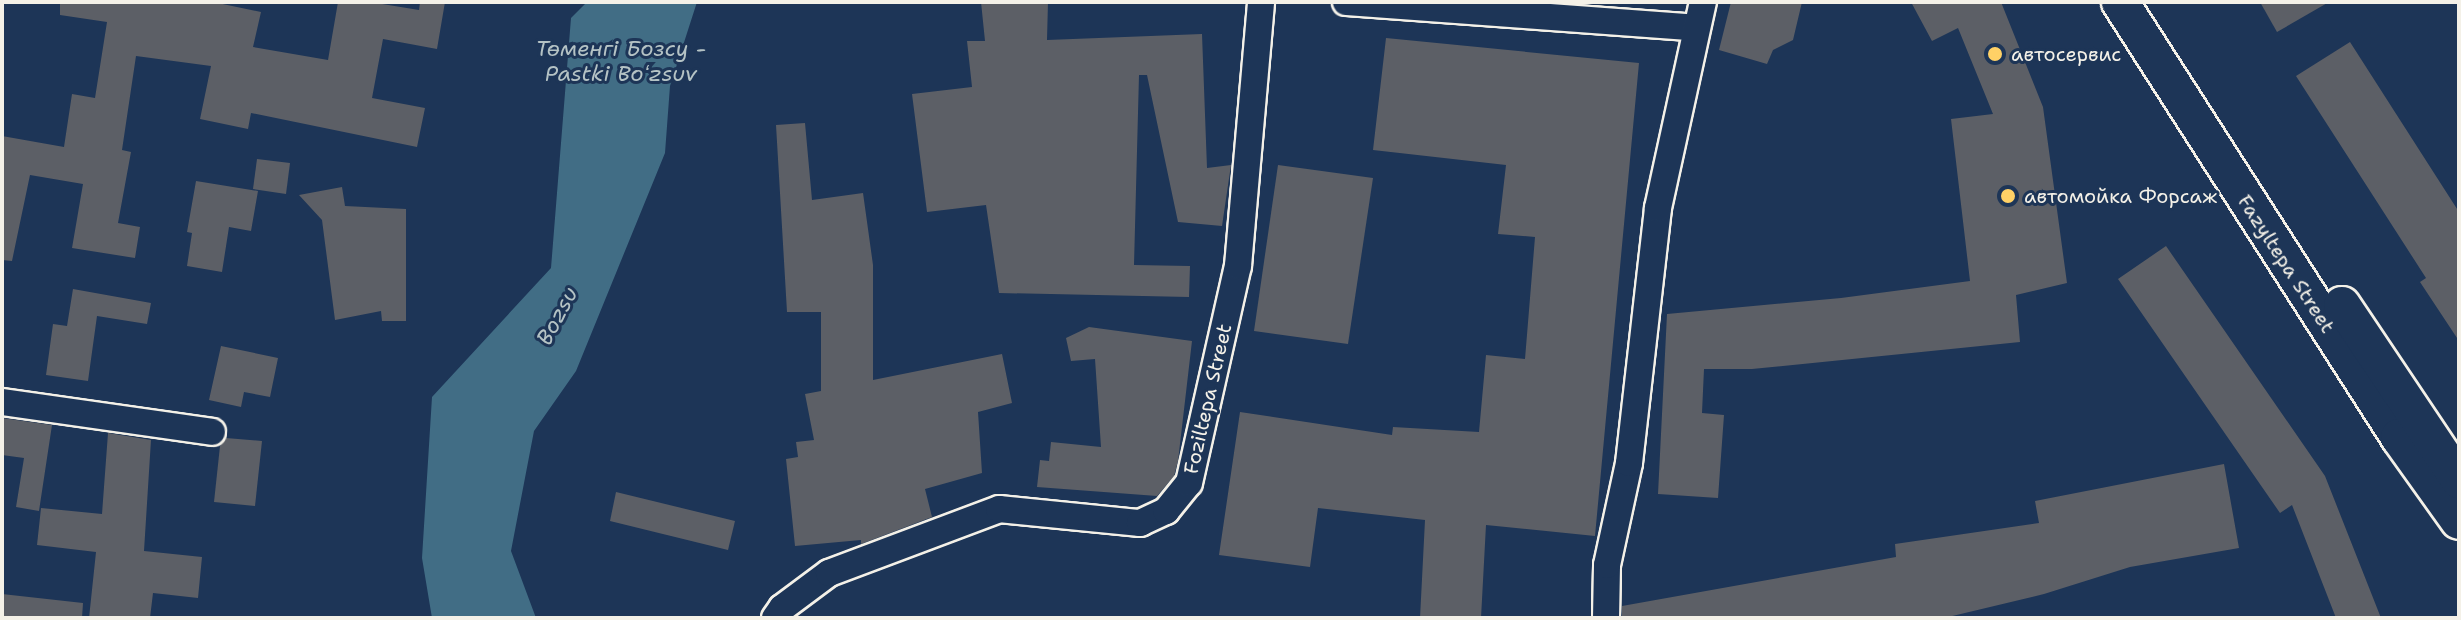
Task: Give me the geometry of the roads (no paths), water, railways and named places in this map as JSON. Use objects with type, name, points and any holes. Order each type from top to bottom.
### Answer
[{"type":"main road","name":"Fazyltepa Street","points":[[2120,2],[2412,458],[2459,521]]},
{"type":"main road","name":"Fazyltepa Street","points":[[2145,2],[2459,480]]},
{"type":"street","name":"Foziltepa Street","points":[[775,618],[782,608],[829,573],[999,509],[1140,523],[1166,511],[1189,483],[1238,266],[1261,2]]},
{"type":"street","points":[[1346,2],[1696,28]]},
{"type":"street","points":[[1606,618],[1607,565],[1629,463],[1658,208],[1703,2]]},
{"type":"street","points":[[2,402],[212,432]]},
{"type":"water","name":"Төменгі Бозсу - Pastki Boʻzsuv","points":[[587,2],[697,2],[670,86],[665,153],[576,371],[534,431],[511,551],[536,618],[432,618],[422,558],[432,397],[551,268],[571,18]]},
{"type":"place","name":"автосервис","points":[[1995,54]]},
{"type":"place","name":"автомойка Форсаж","points":[[2008,196]]},
{"type":"water label","name":"Bozsu","points":[[557,316]]}]
